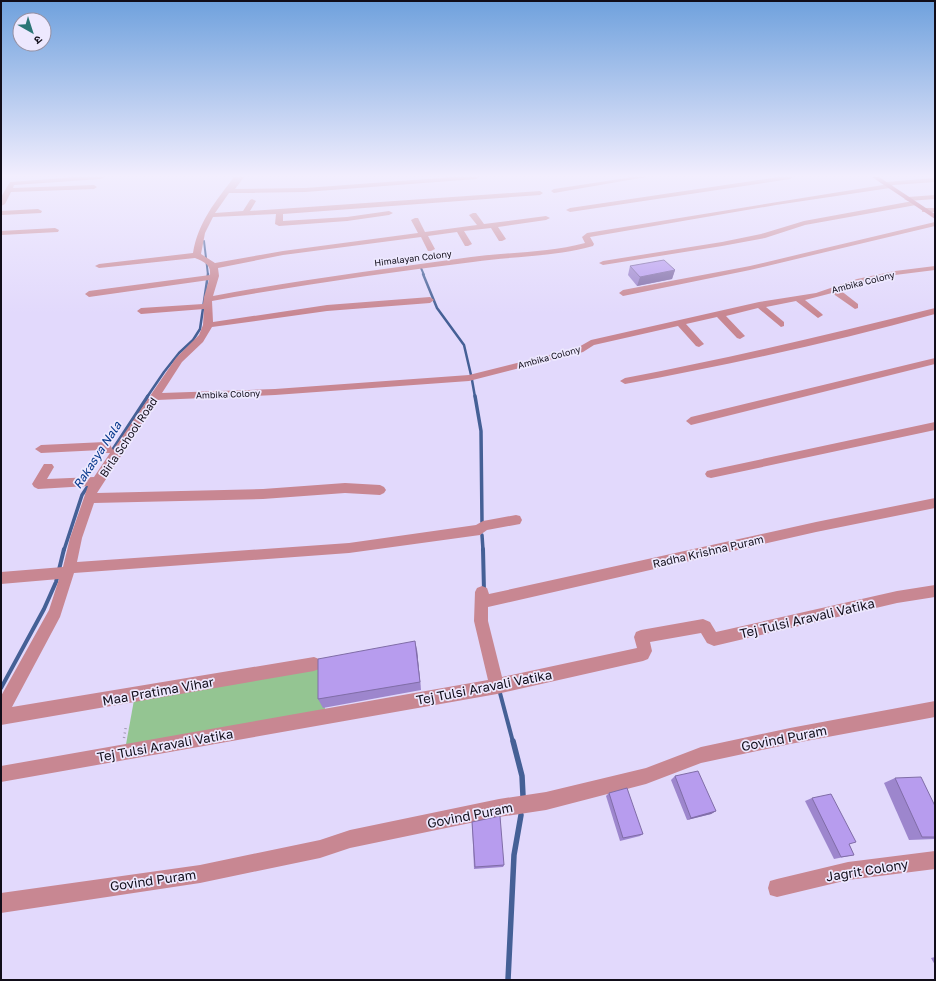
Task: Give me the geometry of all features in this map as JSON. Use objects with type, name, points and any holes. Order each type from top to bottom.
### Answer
[{"type":"street","points":[[206,223],[198,242],[207,268],[204,305],[208,325],[327,308],[430,300]]},
{"type":"street","points":[[279,223],[279,224],[296,223]]},
{"type":"street","points":[[417,223],[431,249]]},
{"type":"street","points":[[479,223],[482,227]]},
{"type":"street","points":[[89,294],[283,253],[510,223]]},
{"type":"street","name":"Himalayan Colony","points":[[204,305],[312,281],[482,259],[567,250],[590,244],[586,237],[587,235],[659,223]]},
{"type":"street","points":[[603,263],[762,236],[809,223]]},
{"type":"street","points":[[622,292],[750,268],[935,224]]},
{"type":"street","points":[[493,225],[502,239]]},
{"type":"street","points":[[1,233],[56,230]]},
{"type":"street","points":[[459,230],[468,244]]},
{"type":"street","points":[[99,266],[207,268]]},
{"type":"street","name":"Ambika Colony","points":[[155,397],[275,392],[469,378],[580,350],[591,343],[759,305],[817,294],[895,273],[935,268]]},
{"type":"street","points":[[833,289],[855,306]]},
{"type":"street","points":[[798,298],[818,315]]},
{"type":"street","points":[[140,312],[204,305]]},
{"type":"street","points":[[759,305],[781,324]]},
{"type":"street","points":[[625,381],[710,365],[876,327],[935,311]]},
{"type":"street","points":[[719,314],[740,336]]},
{"type":"street","points":[[680,323],[700,344]]},
{"type":"street","name":"Birla School Road","points":[[1,716],[12,689],[55,612],[62,571],[76,538],[89,498],[92,481],[155,397],[179,360],[196,344],[208,325]]},
{"type":"street","points":[[691,421],[935,361]]},
{"type":"street","points":[[712,474],[935,426]]},
{"type":"street","points":[[41,449],[105,446],[107,450]]},
{"type":"street","points":[[48,467],[38,484],[92,481]]},
{"type":"street","points":[[89,498],[262,494],[345,488],[380,490]]},
{"type":"street","name":"Radha Krishna Puram","points":[[496,686],[481,621],[482,597],[935,503]]},
{"type":"street","points":[[1,578],[62,571],[349,548],[480,530],[483,526],[516,520]]},
{"type":"street","name":"Tej Tulsi Aravali Vatika","points":[[1,774],[496,686],[643,654],[645,651],[640,639],[641,637],[703,626],[707,628],[710,637],[714,639],[897,597],[935,591]]},
{"type":"street","name":"Maa Pratima Vihar","points":[[1,716],[314,664]]},
{"type":"street","name":"Govind Puram","points":[[1,904],[31,898],[200,874],[320,849],[350,839],[467,814],[546,801],[646,776],[701,755],[790,736],[935,709]]},
{"type":"street","name":"Jagrit Colony","points":[[777,888],[848,870],[935,860]]},
{"type":"green space","points":[[323,668],[325,710],[125,750],[134,700],[211,684]]},
{"type":"building","points":[[664,260],[675,270],[640,277],[630,266]]},
{"type":"building","points":[[415,641],[420,682],[318,699],[318,659]]},
{"type":"building","points":[[698,771],[716,811],[691,818],[675,776]]},
{"type":"building","points":[[921,777],[935,806],[935,837],[922,837],[895,778]]},
{"type":"building","points":[[627,788],[643,834],[623,838],[609,793]]},
{"type":"building","points":[[831,794],[856,842],[849,844],[854,855],[841,857],[812,798]]},
{"type":"building","points":[[500,816],[504,865],[475,867],[472,822]]},
{"type":"waterway","name":"Rakasya Nala","points":[[204,241],[208,274]]},
{"type":"waterway","points":[[421,268],[424,275]]},
{"type":"waterway","name":"Rakasya Nala","points":[[147,397],[164,372],[179,353],[193,340],[200,329],[208,274]]},
{"type":"waterway","points":[[423,274],[437,308],[464,345],[471,375]]},
{"type":"waterway","points":[[472,380],[475,397]]},
{"type":"waterway","name":"Rakasya Nala","points":[[112,451],[148,396]]},
{"type":"waterway","points":[[475,396],[481,431],[482,522]]},
{"type":"waterway","name":"Rakasya Nala","points":[[64,550],[82,495],[90,483]]},
{"type":"waterway","points":[[482,535],[483,550]]},
{"type":"waterway","name":"Rakasya Nala","points":[[1,688],[44,609],[56,582],[64,549]]},
{"type":"waterway","points":[[483,549],[484,591]]},
{"type":"waterway","points":[[500,693],[513,742]]},
{"type":"waterway","points":[[513,741],[522,776],[523,796]]},
{"type":"waterway","points":[[508,980],[514,855],[521,815]]}]
